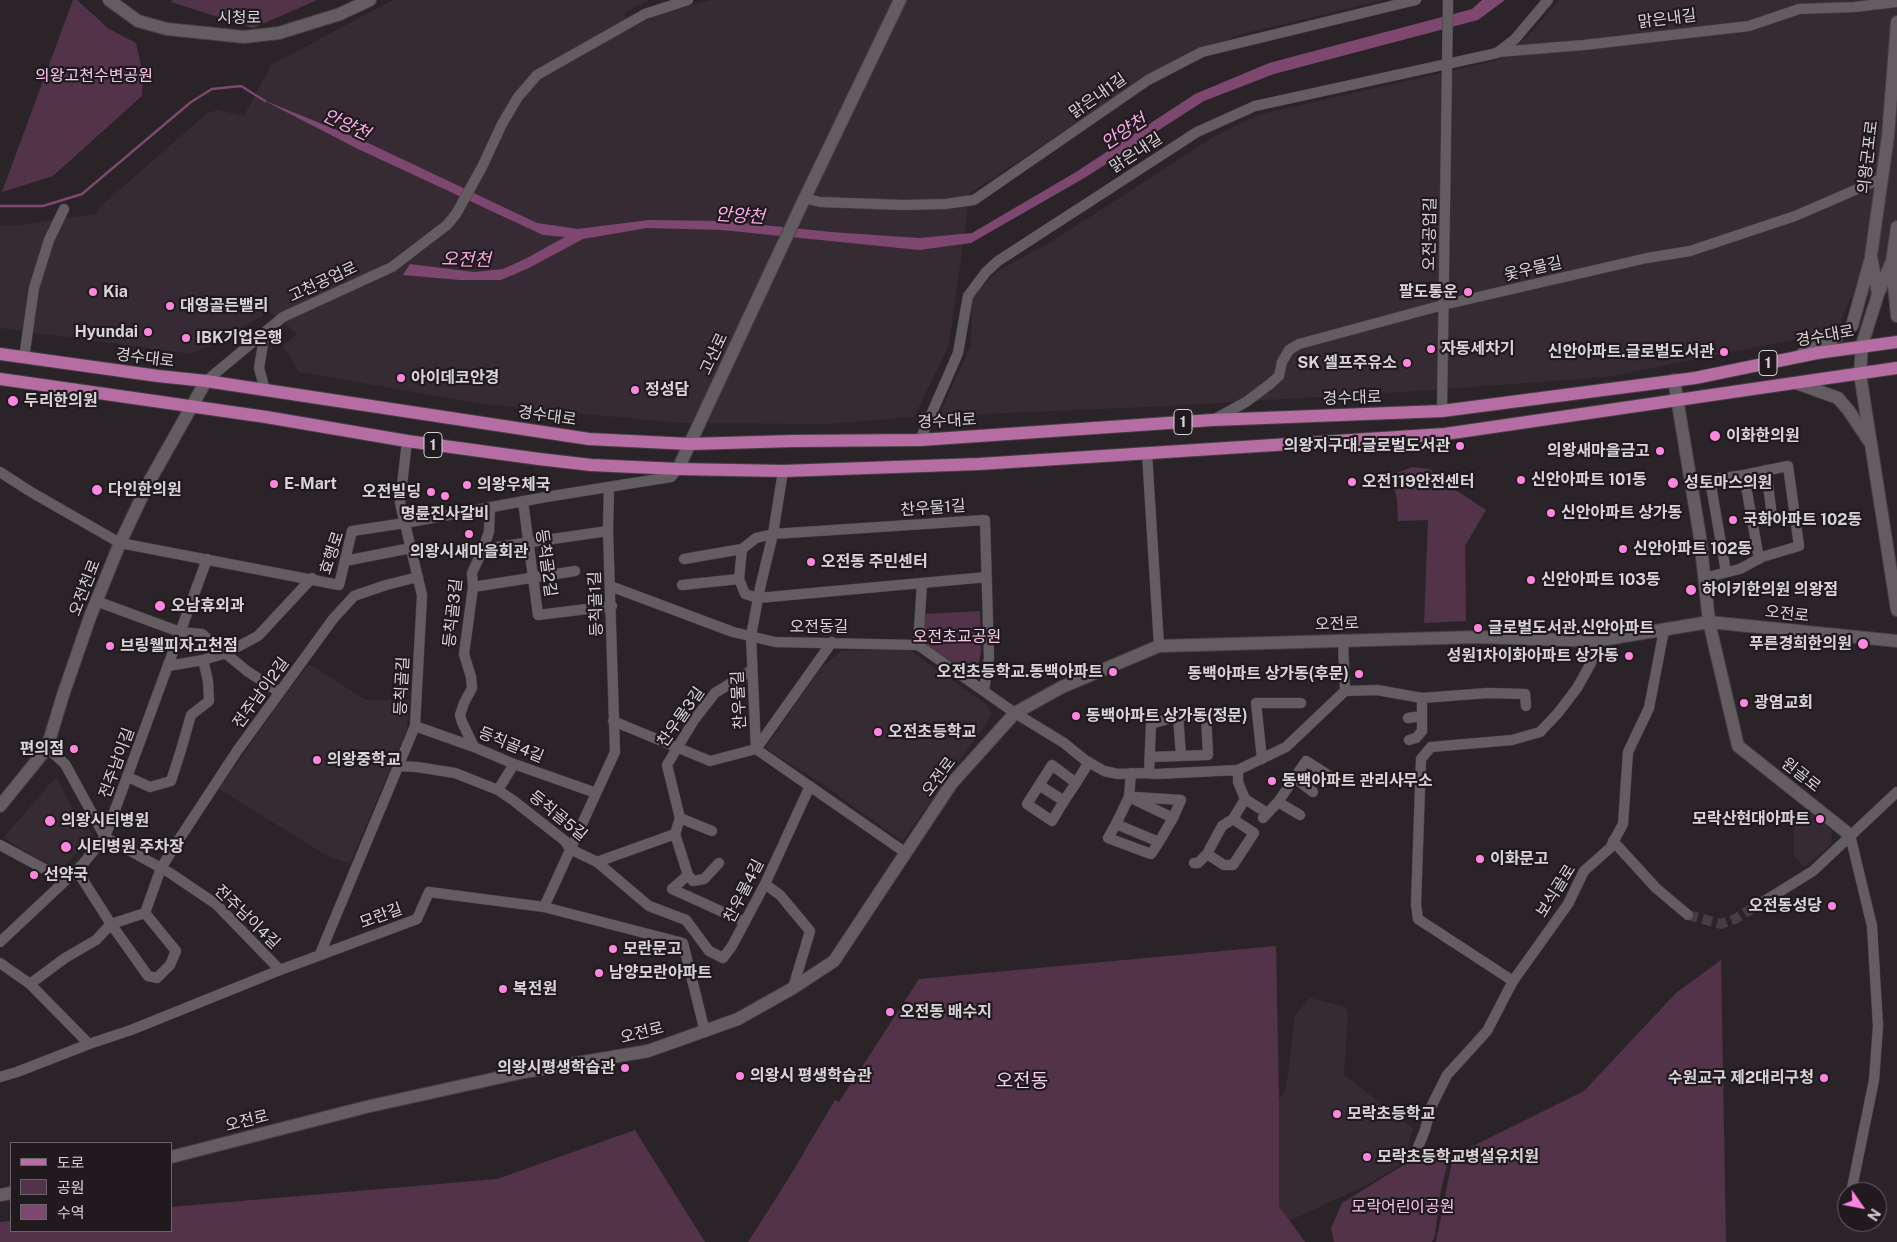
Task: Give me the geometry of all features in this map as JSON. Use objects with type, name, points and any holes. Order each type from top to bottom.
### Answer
[{"type":"main road","name":"경수대로","points":[[0,354],[206,381],[589,439],[690,444],[920,440],[1212,420],[1442,411],[1674,380],[1862,345],[1897,342]]},
{"type":"main road","name":"1","points":[[0,379],[266,417],[407,441],[591,465],[783,471],[979,464],[1445,434],[1897,368]]},
{"type":"street","name":"시청로","points":[[109,0],[138,21],[167,29],[244,37],[279,33],[340,14],[370,0]]},
{"type":"street","name":"고천공업로","points":[[206,381],[283,317],[392,267],[447,225],[456,214],[482,168],[502,124],[514,104],[537,76],[645,14],[688,0]]},
{"type":"street","points":[[802,203],[900,0]]},
{"type":"street","name":"맑은내1길","points":[[802,203],[904,205],[945,204],[974,200],[1148,80],[1202,52],[1416,0]]},
{"type":"street","name":"오전공업길","points":[[1442,411],[1448,0]]},
{"type":"street","name":"맑은내길","points":[[1497,53],[1515,39],[1548,0]]},
{"type":"street","name":"맑은내길","points":[[920,440],[958,353],[968,296],[986,272],[998,261],[1197,132],[1246,110],[1255,106],[1448,60],[1749,26],[1799,9],[1854,7],[1897,2]]},
{"type":"street","name":"의왕군포로","points":[[1878,294],[1871,256],[1884,178],[1897,22]]},
{"type":"street","name":"옻우물길","points":[[1212,420],[1246,402],[1280,376],[1282,362],[1289,350],[1299,344],[1444,305],[1647,258],[1690,251],[1795,216],[1884,178]]},
{"type":"street","name":"고산로","points":[[678,469],[802,203]]},
{"type":"street","points":[[24,358],[34,288],[49,240],[64,210]]},
{"type":"street","name":"의왕군포로","points":[[1897,227],[1892,261],[1878,294],[1862,345],[1860,374],[1897,610]]},
{"type":"street","points":[[1794,358],[1832,339],[1852,326],[1871,256]]},
{"type":"street","points":[[1892,261],[1897,316]]},
{"type":"street","points":[[265,332],[259,368],[265,390]]},
{"type":"street","name":"원골로","points":[[1674,380],[1691,477],[1709,622],[1738,746],[1850,835]]},
{"type":"street","name":"오전천로","points":[[0,806],[47,748],[63,695],[96,601],[120,543],[149,482],[206,381]]},
{"type":"street","points":[[1796,383],[1838,398],[1871,444]]},
{"type":"street","name":"등칙골길","points":[[320,954],[415,726],[422,596],[400,503],[407,441]]},
{"type":"street","points":[[1147,453],[1159,646]]},
{"type":"street","points":[[1704,578],[1740,569],[1759,559],[1799,546],[1788,466],[1710,480],[1726,572]]},
{"type":"street","name":"효행로","points":[[0,472],[120,543],[339,584],[352,531],[671,477],[678,469]]},
{"type":"street","points":[[1766,470],[1772,516]]},
{"type":"street","name":"찬우물길","points":[[783,471],[773,534],[751,636],[756,749],[906,853]]},
{"type":"street","points":[[1744,475],[1759,559]]},
{"type":"street","name":"등칙골1길","points":[[544,907],[596,792],[610,750],[613,721],[612,606],[608,531],[609,487]]},
{"type":"street","name":"등칙골2길","points":[[523,502],[538,616],[612,606]]},
{"type":"street","name":"등칙골3길","points":[[474,747],[460,715],[472,688],[472,677],[464,654],[473,587],[472,573],[489,532],[490,508]]},
{"type":"street","name":"찬우물1길","points":[[773,534],[985,520],[989,658],[984,690]]},
{"type":"street","points":[[483,549],[608,531]]},
{"type":"street","points":[[684,559],[742,549],[756,538],[773,534]]},
{"type":"street","points":[[345,561],[411,548]]},
{"type":"street","points":[[742,549],[739,579],[745,594],[758,598],[986,577]]},
{"type":"street","name":"전주남이길","points":[[0,942],[82,865],[105,837],[207,559]]},
{"type":"street","points":[[473,587],[576,571]]},
{"type":"street","name":"전주남이2길","points":[[145,913],[161,868],[279,692],[333,619],[354,596],[386,584],[418,577]]},
{"type":"street","points":[[168,666],[203,660],[226,653],[258,636],[312,578]]},
{"type":"street","points":[[682,585],[739,579]]},
{"type":"street","points":[[922,583],[918,645],[1014,713],[1064,743],[1089,762],[1104,771],[1118,774],[1238,770],[1286,747],[1345,691],[1377,690],[1422,698],[1488,693],[1525,694],[1526,706]]},
{"type":"street","name":"오전동길","points":[[610,586],[733,632],[775,642],[918,645]]},
{"type":"street","points":[[96,601],[180,632],[202,634],[247,671],[279,692]]},
{"type":"street","name":"오전로","points":[[172,1157],[375,1105],[524,1072],[648,1051],[706,1032],[738,1019],[793,988],[834,961],[952,783],[1014,713],[1062,687],[1159,646],[1477,637],[1595,641],[1709,622],[1897,641]]},
{"type":"street","name":"보식골로","points":[[1418,1147],[1431,1107],[1447,1076],[1486,1030],[1512,981],[1568,904],[1584,871],[1610,848],[1623,824],[1628,752],[1650,708],[1664,630]]},
{"type":"street","points":[[1343,640],[1345,691]]},
{"type":"street","points":[[1512,981],[1418,918],[1416,904],[1421,759],[1431,746],[1512,740],[1540,732],[1558,713],[1577,688],[1591,663],[1595,641]]},
{"type":"street","points":[[613,721],[710,761],[756,749],[832,642]]},
{"type":"street","points":[[128,777],[150,787],[171,781],[182,750],[191,715],[209,701],[208,681],[203,660]]},
{"type":"street","name":"찬우물3길","points":[[680,818],[667,764],[694,720],[715,693],[752,670]]},
{"type":"street","points":[[1409,740],[1416,738],[1422,731],[1422,698]]},
{"type":"street","points":[[1262,759],[1256,704],[1302,703]]},
{"type":"street","points":[[1150,773],[1151,724],[1178,716],[1206,715],[1208,755],[1151,757]]},
{"type":"street","points":[[1178,716],[1181,755]]},
{"type":"street","points":[[1408,718],[1422,716]]},
{"type":"street","name":"등칙골4길","points":[[415,726],[474,747],[514,764],[596,792]]},
{"type":"street","points":[[47,748],[65,764],[105,837]]},
{"type":"street","points":[[1238,770],[1238,782],[1245,799],[1265,816],[1278,802],[1306,761],[1328,775]]},
{"type":"street","points":[[1076,783],[1052,765],[1027,804],[1052,820],[1076,783],[1089,762]]},
{"type":"street","points":[[498,790],[514,764]]},
{"type":"street","name":"등칙골5길","points":[[397,766],[418,767],[455,773],[498,790],[564,841],[570,849],[597,862],[648,906],[686,920]]},
{"type":"street","points":[[1129,797],[1181,800],[1174,818],[1151,854],[1108,838],[1129,797],[1132,773]]},
{"type":"street","points":[[1295,778],[1313,792]]},
{"type":"street","points":[[1039,785],[1064,801]]},
{"type":"street","name":"찬우물4길","points":[[686,920],[709,951],[723,958],[732,946],[765,884],[810,786]]},
{"type":"street","points":[[1758,905],[1813,871],[1897,792]]},
{"type":"street","points":[[1129,797],[1174,818]]},
{"type":"street","points":[[1194,863],[1198,863],[1207,854],[1222,826],[1233,819],[1245,799]]},
{"type":"street","points":[[1278,802],[1300,815]]},
{"type":"street","points":[[712,831],[680,818],[675,834],[688,875],[693,881],[704,878],[719,863]]},
{"type":"street","points":[[1207,854],[1224,865],[1233,865],[1254,833],[1233,819]]},
{"type":"street","points":[[1116,824],[1159,842]]},
{"type":"street","points":[[597,862],[675,834]]},
{"type":"street","points":[[1850,835],[1872,926],[1878,1026],[1874,1080],[1853,1182]]},
{"type":"street","name":"전주남이4길","points":[[105,837],[161,868],[216,904],[280,970]]},
{"type":"street","points":[[1613,841],[1656,888],[1688,915]]},
{"type":"street","points":[[0,845],[65,880]]},
{"type":"street","points":[[30,984],[66,958],[96,940],[112,924],[145,913],[176,951],[170,965],[157,978],[148,976],[112,924],[81,877],[82,865]]},
{"type":"street","points":[[688,875],[672,889],[745,922]]},
{"type":"street","points":[[765,884],[780,894],[810,931],[793,988]]},
{"type":"street","name":"모란길","points":[[0,1077],[131,1030],[320,954],[417,920],[430,892],[544,907],[683,943],[706,1032]]},
{"type":"street","points":[[0,963],[30,984],[89,1044]]},
{"type":"shaded area","points":[[393,0],[649,0],[624,13],[631,28],[660,13],[711,0],[1383,0],[1242,34],[1164,65],[970,193],[949,345],[914,417],[829,424],[679,423],[483,404],[299,372],[283,346],[297,334],[269,311],[220,341],[191,354],[0,328],[0,226],[20,225],[95,214],[100,207],[206,114],[217,110],[244,116],[271,65]]},
{"type":"shaded area","points":[[1559,0],[1897,0],[1897,292],[1850,298],[1840,324],[1812,336],[1607,377],[1169,406],[939,416],[971,344],[972,298],[996,272],[1051,242],[1215,136],[1257,115],[1498,60],[1528,36]]},
{"type":"shaded area","name":"오전초등학교","points":[[908,649],[987,705],[992,715],[902,841],[815,779],[765,748],[821,668],[841,651]]},
{"type":"shaded area","name":"의왕중학교","points":[[309,664],[366,700],[409,700],[407,729],[350,863],[331,858],[219,789]]},
{"type":"shaded area","name":"의왕시티병원","points":[[56,777],[72,807],[93,835],[60,871],[3,838]]},
{"type":"shaded area","points":[[1807,811],[1832,831],[1831,845],[1804,867],[1794,856],[1794,817]]},
{"type":"shaded area","name":"모락초등학교","points":[[1310,998],[1343,1006],[1348,1011],[1344,1075],[1413,1128],[1408,1146],[1414,1156],[1369,1184],[1289,1221],[1279,1206],[1279,1099],[1286,1089],[1295,1015]]},
{"type":"green space","name":"의왕고천수변공원","points":[[73,0],[77,0],[109,29],[136,43],[143,74],[142,96],[53,176],[2,192]]},
{"type":"green space","points":[[172,0],[317,0],[253,28],[171,2]]},
{"type":"green space","points":[[1413,467],[1430,469],[1442,481],[1486,510],[1465,546],[1466,621],[1424,623],[1428,520],[1398,521],[1397,499],[1391,475]]},
{"type":"green space","name":"오전초교공원","points":[[980,611],[981,653],[975,677],[921,641],[925,614]]},
{"type":"green space","points":[[1276,946],[1279,1206],[1305,1242],[748,1242],[835,1100],[839,1102],[919,979]]},
{"type":"green space","points":[[1721,960],[1726,1242],[1436,1242],[1453,1156],[1584,1091],[1676,993]]},
{"type":"green space","points":[[635,1130],[705,1242],[0,1242],[0,1222],[10,1221],[10,1232],[172,1232],[172,1207],[497,1179]]},
{"type":"green space","name":"모락어린이공원","points":[[1426,1151],[1443,1151],[1449,1157],[1441,1190],[1435,1235],[1432,1242],[1334,1242],[1331,1228],[1342,1203]]},
{"type":"water","points":[[1482,0],[1505,0],[1478,20],[1274,74],[1204,101],[1086,177],[971,243],[919,250],[722,230],[647,228],[583,239],[529,268],[501,280],[460,280],[403,275],[410,264],[474,272],[503,269],[565,237],[543,235],[358,149],[263,100],[364,141],[537,223],[578,229],[649,220],[724,221],[831,232],[919,238],[972,233],[1076,172],[1195,94],[1269,63],[1472,9]]},
{"type":"waterway","name":"안양천","points":[[0,206],[43,206],[82,194],[191,102],[212,89],[241,86],[265,101]]},
{"type":"tunnel","points":[[1688,915],[1721,924],[1735,919],[1758,905]]},
{"type":"place","name":"Kia","points":[[93,292]]},
{"type":"place","name":"팔도통운","points":[[1468,292]]},
{"type":"place","name":"대영골든밸리","points":[[170,306]]},
{"type":"place","name":"Hyundai","points":[[148,332]]},
{"type":"place","name":"IBK기업은행","points":[[186,338]]},
{"type":"place","name":"자동세차기","points":[[1431,349]]},
{"type":"place","name":"신안아파트.글로벌도서관","points":[[1724,352]]},
{"type":"place","name":"SK 셀프주유소","points":[[1407,363]]},
{"type":"place","name":"아이데코안경","points":[[401,378]]},
{"type":"place","name":"정성담","points":[[635,390]]},
{"type":"place","name":"두리한의원","points":[[13,401]]},
{"type":"place","name":"이화한의원","points":[[1715,436]]},
{"type":"place","name":"의왕지구대.글로벌도서관","points":[[1460,446]]},
{"type":"place","name":"의왕새마을금고","points":[[1660,451]]},
{"type":"place","name":"신안아파트 101동","points":[[1521,480]]},
{"type":"place","name":"오전119안전센터","points":[[1352,482]]},
{"type":"place","name":"성토마스의원","points":[[1673,483]]},
{"type":"place","name":"E-Mart","points":[[274,484]]},
{"type":"place","name":"의왕우체국","points":[[467,485]]},
{"type":"place","name":"다인한의원","points":[[97,490]]},
{"type":"place","name":"오전빌딩","points":[[431,492]]},
{"type":"place","name":"명륜진사갈비","points":[[445,496]]},
{"type":"place","name":"신안아파트 상가동","points":[[1551,513]]},
{"type":"place","name":"국화아파트 102동","points":[[1733,520]]},
{"type":"place","name":"의왕시새마을회관","points":[[469,534]]},
{"type":"place","name":"신안아파트 102동","points":[[1623,549]]},
{"type":"place","name":"오전동 주민센터","points":[[811,562]]},
{"type":"place","name":"신안아파트 103동","points":[[1531,580]]},
{"type":"place","name":"하이키한의원 의왕점","points":[[1691,590]]},
{"type":"place","name":"오남휴외과","points":[[160,606]]},
{"type":"place","name":"글로벌도서관.신안아파트","points":[[1478,628]]},
{"type":"place","name":"푸른경희한의원","points":[[1863,644]]},
{"type":"place","name":"브링웰피자고천점","points":[[110,646]]},
{"type":"place","name":"성원1차이화아파트 상가동","points":[[1629,656]]},
{"type":"place","name":"오전초등학교.동백아파트","points":[[1113,672]]},
{"type":"place","name":"동백아파트 상가동(후문)","points":[[1359,674]]},
{"type":"place","name":"광염교회","points":[[1744,703]]},
{"type":"place","name":"동백아파트 상가동(정문)","points":[[1076,716]]},
{"type":"place","name":"오전초등학교","points":[[878,732]]},
{"type":"place","name":"편의점","points":[[74,749]]},
{"type":"place","name":"의왕중학교","points":[[317,760]]},
{"type":"place","name":"동백아파트 관리사무소","points":[[1272,781]]},
{"type":"place","name":"모락산현대아파트","points":[[1820,819]]},
{"type":"place","name":"의왕시티병원","points":[[50,821]]},
{"type":"place","name":"시티병원 주차장","points":[[66,847]]},
{"type":"place","name":"이화문고","points":[[1480,859]]},
{"type":"place","name":"선약국","points":[[34,875]]},
{"type":"place","name":"오전동성당","points":[[1832,906]]},
{"type":"place","name":"모란문고","points":[[613,949]]},
{"type":"place","name":"남양모란아파트","points":[[599,973]]},
{"type":"place","name":"복전원","points":[[503,989]]},
{"type":"place","name":"오전동 배수지","points":[[890,1012]]},
{"type":"place","name":"의왕시평생학습관","points":[[625,1068]]},
{"type":"place","name":"의왕시 평생학습관","points":[[740,1076]]},
{"type":"place","name":"수원교구 제2대리구청","points":[[1824,1078]]},
{"type":"place","name":"모락초등학교","points":[[1337,1114]]},
{"type":"place","name":"모락초등학교병설유치원","points":[[1367,1157]]},
{"type":"district","name":"오전동","points":[[1022,1081]]},
{"type":"water label","name":"오전천","points":[[466,260]]}]
